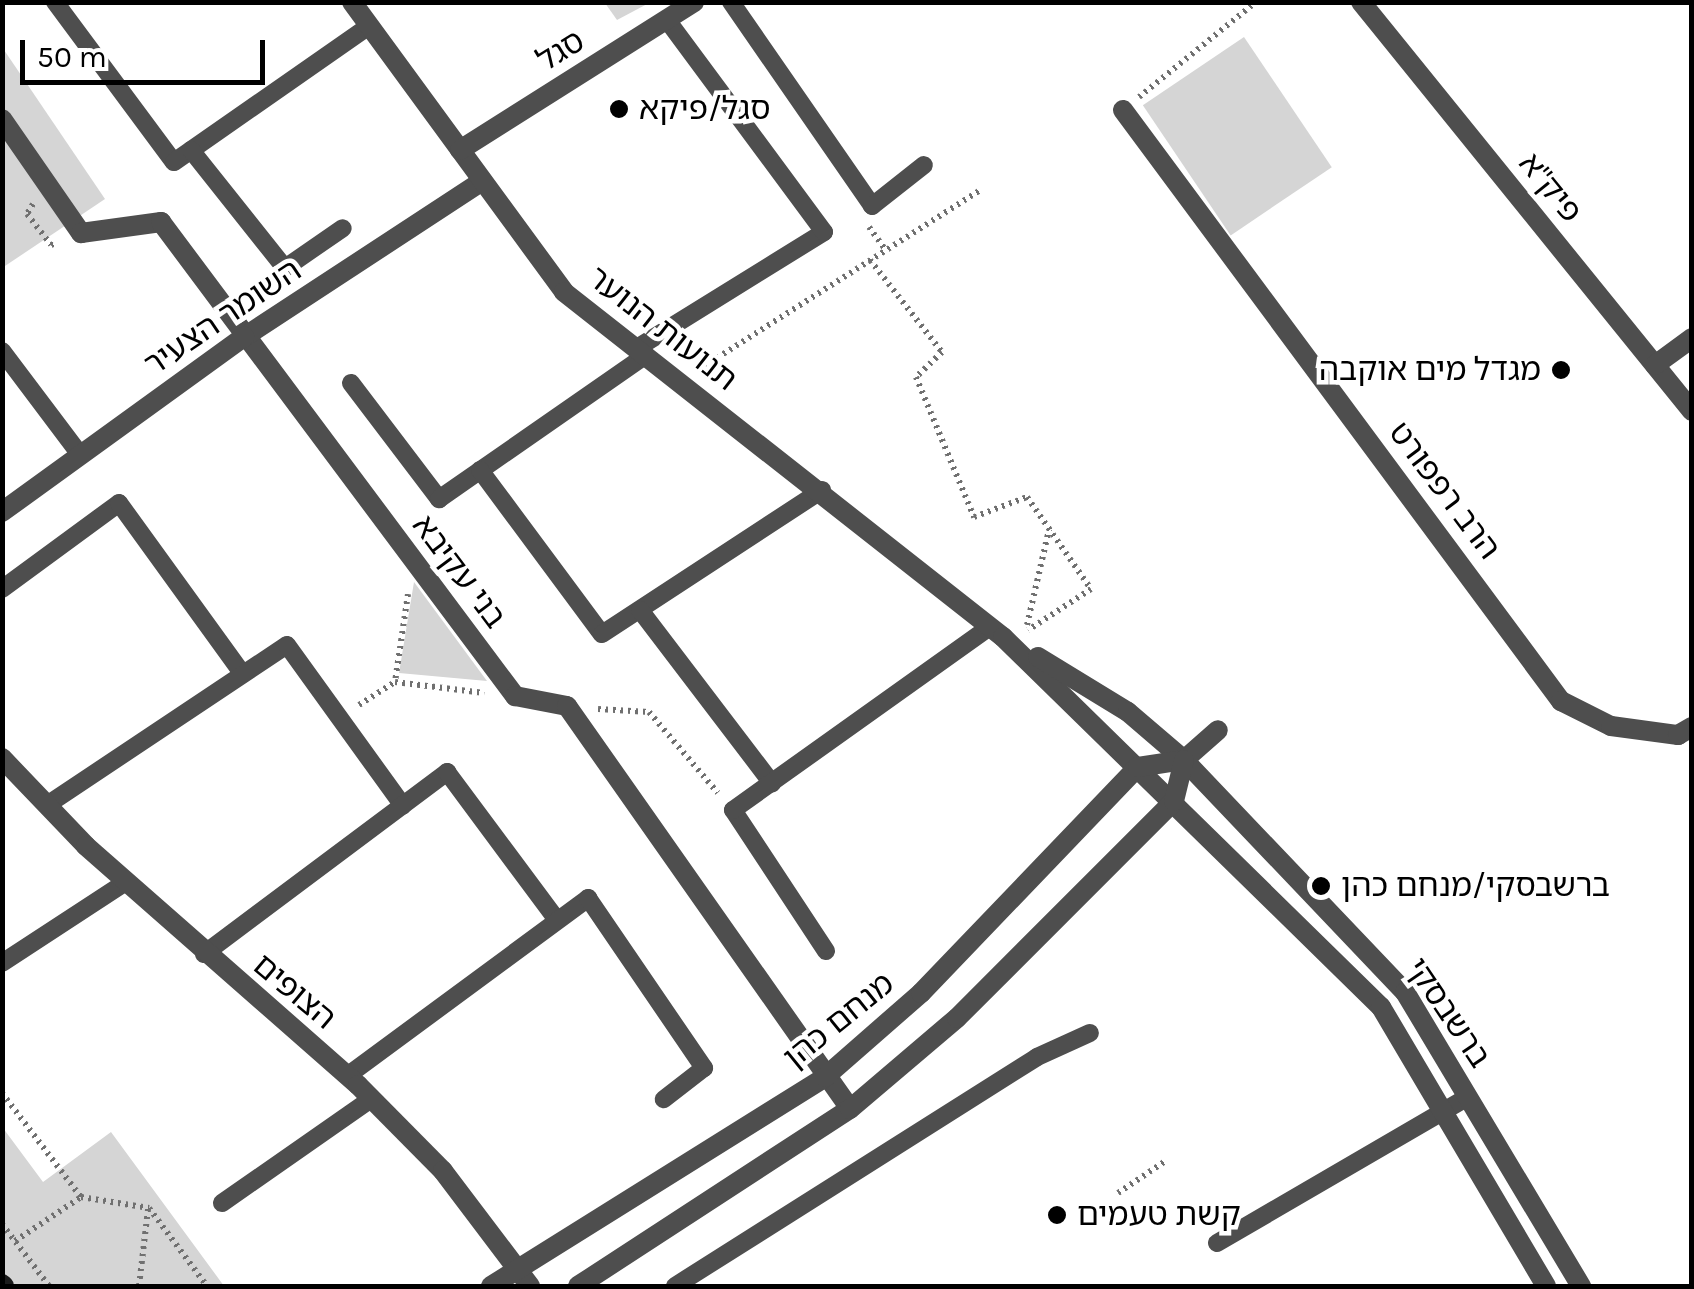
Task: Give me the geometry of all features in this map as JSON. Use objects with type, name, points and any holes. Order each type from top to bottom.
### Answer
[{"type":"street","name":"תנועות הנוער","points":[[352,2],[564,292],[1007,634],[1128,712],[1184,760]]},
{"type":"street","name":"סגל","points":[[460,150],[694,2]]},
{"type":"street","name":"פיק\"א","points":[[1361,2],[1692,411]]},
{"type":"street","name":"הרב רפפורט","points":[[1123,110],[1561,702],[1611,726],[1678,735],[1692,727]]},
{"type":"street","name":"בני עקיבא","points":[[2,118],[81,233],[161,222],[514,696]]},
{"type":"street","name":"השומר הצעיר","points":[[2,512],[244,338],[482,182]]},
{"type":"street","points":[[1655,365],[1692,338]]},
{"type":"street","name":"תנועות הנוער","points":[[1007,634],[1174,802]]},
{"type":"street","points":[[514,696],[567,706],[850,1109]]},
{"type":"street","points":[[1138,767],[1184,760],[1218,730]]},
{"type":"street","name":"הצופים","points":[[2,758],[126,882],[371,1099],[443,1171],[530,1286]]},
{"type":"street","points":[[578,1286],[850,1109],[958,1018],[1174,802],[1184,760]]},
{"type":"street","name":"ברשבסקי","points":[[1184,760],[1405,992],[1581,1286]]},
{"type":"street","name":"מנחם כהן","points":[[491,1286],[824,1077],[920,993],[1138,767]]},
{"type":"street","name":"ברשבסקי","points":[[1174,802],[1381,1007],[1546,1286]]},
{"type":"lane","points":[[55,2],[174,162],[369,26]]},
{"type":"lane","points":[[731,2],[872,206],[924,166]]},
{"type":"lane","points":[[351,383],[439,498],[641,352],[824,232],[666,20]]},
{"type":"lane","points":[[192,150],[286,268],[342,228]]},
{"type":"lane","points":[[2,351],[79,453]]},
{"type":"lane","points":[[480,470],[602,634],[822,490]]},
{"type":"lane","points":[[2,589],[120,503],[243,674]]},
{"type":"lane","points":[[640,610],[772,783]]},
{"type":"lane","points":[[826,951],[733,810],[1007,634]]},
{"type":"lane","points":[[47,805],[287,645],[403,806]]},
{"type":"lane","points":[[204,954],[447,772],[557,920]]},
{"type":"lane","points":[[2,964],[126,882]]},
{"type":"lane","points":[[347,1076],[588,898],[704,1068],[664,1099]]},
{"type":"lane","points":[[675,1286],[1037,1057],[1090,1033]]},
{"type":"lane","points":[[1217,1243],[1468,1097]]},
{"type":"lane","points":[[222,1203],[371,1099]]},
{"type":"path","points":[[1123,110],[1256,2]]},
{"type":"path","points":[[680,382],[979,190]]},
{"type":"path","points":[[870,260],[942,352],[916,377],[974,517],[1027,497],[1091,589],[1007,634]]},
{"type":"path","points":[[1007,634],[1049,528]]},
{"type":"path","points":[[396,682],[412,560]]},
{"type":"path","points":[[340,717],[396,682],[514,696]]},
{"type":"path","points":[[567,706],[649,712],[733,810]]},
{"type":"path","points":[[2,1093],[80,1196],[148,1208],[207,1286]]},
{"type":"path","points":[[1118,1193],[1167,1160]]},
{"type":"path","points":[[15,1241],[80,1196]]},
{"type":"path","points":[[139,1286],[148,1208]]},
{"type":"path","points":[[2,1224],[49,1286]]},
{"type":"shaded area","points":[[605,3],[649,3],[617,20]]},
{"type":"shaded area","points":[[1244,37],[1332,167],[1231,235],[1143,105]]},
{"type":"shaded area","points":[[2,47],[105,199],[5,266],[2,262]]},
{"type":"shaded area","points":[[414,582],[487,681],[399,673]]},
{"type":"shaded area","points":[[3,1128],[43,1182],[111,1132],[224,1286],[4,1286]]},
{"type":"place","name":"סגל/פיקא","points":[[619,109]]},
{"type":"place","name":"מגדל מים אוקבה","points":[[1561,370]]},
{"type":"place","name":"ברשבסקי/מנחם כהן","points":[[1321,886]]},
{"type":"place","name":"קשת טעמים","points":[[1057,1215]]}]
